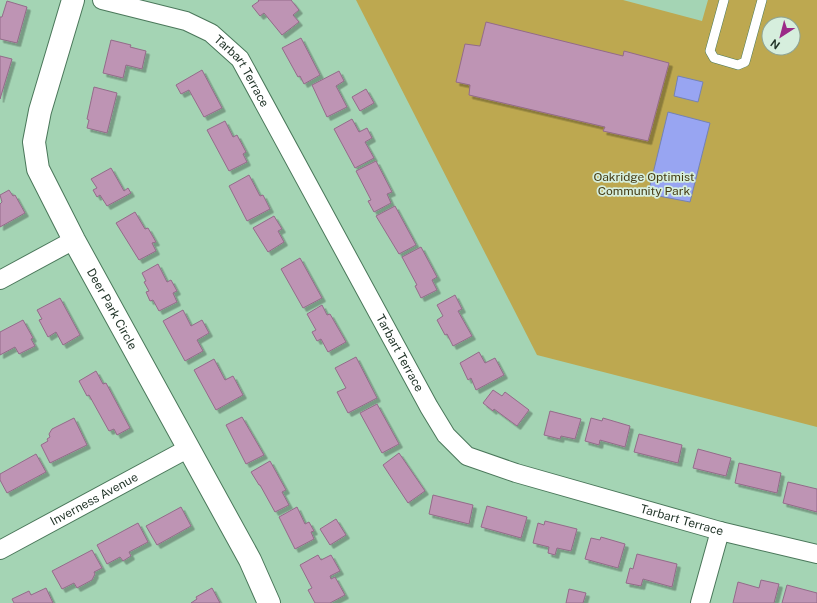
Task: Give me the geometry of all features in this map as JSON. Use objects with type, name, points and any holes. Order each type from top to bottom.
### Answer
[{"type":"street","name":"Deer Park Circle","points":[[73,0],[40,111],[34,142],[38,169],[74,240],[250,560],[269,603]]},
{"type":"street","name":"Tarbart Terrace","points":[[102,0],[186,21],[211,33],[240,59],[429,407],[446,435],[468,456],[516,473],[720,531],[817,554]]},
{"type":"street","points":[[0,280],[74,240]]},
{"type":"street","name":"Inverness Avenue","points":[[0,550],[189,448]]},
{"type":"street","points":[[700,603],[720,531]]},
{"type":"lane","points":[[724,0],[710,51],[714,58],[738,65],[745,62],[762,0]]},
{"type":"green space","name":"Oakridge Optimist Community Park","points":[[356,0],[623,0],[702,21],[708,0],[817,0],[817,427],[537,355]]},
{"type":"water","points":[[678,76],[703,82],[698,102],[674,96]]},
{"type":"water","points":[[668,112],[710,123],[690,202],[648,194]]},
{"type":"building","points":[[258,0],[291,0],[299,10],[293,15],[299,22],[282,35],[264,13],[260,16],[252,6],[259,1]]},
{"type":"building","points":[[7,1],[27,7],[17,43],[0,39],[0,17],[2,17]]},
{"type":"building","points":[[486,22],[623,56],[624,51],[669,63],[648,141],[603,131],[605,127],[469,95],[470,85],[456,82],[465,44],[480,46]]},
{"type":"building","points":[[301,38],[320,75],[304,84],[300,76],[298,77],[282,48]]},
{"type":"building","points":[[111,40],[131,45],[130,47],[146,51],[142,69],[126,65],[123,78],[103,73]]},
{"type":"building","points":[[0,56],[12,59],[0,99]]},
{"type":"building","points":[[202,70],[222,108],[204,117],[189,90],[181,94],[176,85]]},
{"type":"building","points":[[339,71],[344,81],[336,86],[347,107],[327,117],[312,85]]},
{"type":"building","points":[[94,87],[117,93],[107,133],[87,128],[89,120],[87,119]]},
{"type":"building","points":[[366,89],[374,103],[360,111],[352,97]]},
{"type":"building","points":[[352,119],[359,132],[367,128],[372,138],[365,142],[374,158],[355,168],[334,129]]},
{"type":"building","points":[[225,121],[233,137],[237,135],[246,152],[243,154],[247,162],[229,171],[207,130]]},
{"type":"building","points":[[376,161],[392,192],[387,194],[391,203],[374,212],[368,201],[371,200],[356,171]]},
{"type":"building","points":[[111,168],[124,191],[128,188],[131,193],[107,206],[100,195],[97,197],[93,190],[97,188],[91,179]]},
{"type":"building","points":[[249,175],[260,196],[263,195],[270,209],[247,221],[229,186]]},
{"type":"building","points":[[9,190],[13,196],[15,195],[25,213],[0,227],[0,204],[2,202],[0,195]]},
{"type":"building","points":[[395,206],[416,245],[399,254],[376,216]]},
{"type":"building","points":[[135,212],[145,229],[148,228],[156,242],[152,243],[156,251],[139,260],[116,223]]},
{"type":"building","points":[[274,216],[282,229],[278,231],[284,242],[268,252],[253,228]]},
{"type":"building","points":[[421,247],[437,277],[432,280],[437,290],[421,298],[415,286],[417,285],[402,257]]},
{"type":"building","points":[[300,258],[322,298],[303,308],[281,269]]},
{"type":"building","points":[[158,264],[167,282],[171,280],[177,291],[173,293],[177,302],[159,311],[153,300],[150,301],[146,292],[149,291],[144,282],[146,281],[142,273]]},
{"type":"building","points":[[455,295],[462,309],[458,311],[472,336],[453,346],[437,320],[443,316],[437,305]]},
{"type":"building","points":[[60,298],[80,335],[63,345],[56,332],[48,337],[39,320],[42,319],[37,310]]},
{"type":"building","points":[[322,305],[327,315],[330,314],[346,342],[328,352],[321,339],[317,341],[312,332],[316,330],[307,314]]},
{"type":"building","points":[[183,310],[191,326],[202,320],[209,333],[197,340],[203,351],[185,361],[163,321]]},
{"type":"building","points":[[23,320],[33,338],[31,339],[35,346],[19,354],[15,347],[0,355],[0,332]]},
{"type":"building","points":[[479,352],[485,363],[495,358],[504,375],[476,390],[471,378],[468,380],[460,363]]},
{"type":"building","points":[[356,357],[377,398],[348,413],[337,392],[346,388],[335,368]]},
{"type":"building","points":[[214,359],[225,380],[233,376],[243,395],[216,410],[194,370]]},
{"type":"building","points":[[96,371],[103,384],[106,383],[130,428],[117,435],[114,429],[109,431],[89,395],[87,396],[79,381]]},
{"type":"building","points":[[493,390],[502,396],[505,392],[529,410],[517,426],[483,403]]},
{"type":"building","points":[[377,404],[399,444],[382,453],[360,413]]},
{"type":"building","points":[[550,411],[581,419],[575,439],[561,436],[560,439],[544,435]]},
{"type":"building","points":[[242,417],[264,455],[246,464],[226,425]]},
{"type":"building","points":[[74,418],[87,445],[50,463],[41,445],[48,441],[47,439],[50,437],[49,434],[52,429]]},
{"type":"building","points":[[591,418],[602,421],[603,418],[630,426],[625,447],[600,440],[599,445],[585,441]]},
{"type":"building","points":[[639,434],[682,445],[678,463],[634,452]]},
{"type":"building","points":[[698,449],[731,458],[726,476],[693,468]]},
{"type":"building","points":[[399,453],[425,491],[408,503],[383,465]]},
{"type":"building","points":[[36,454],[46,472],[7,493],[0,480],[0,474]]},
{"type":"building","points":[[270,461],[286,490],[282,492],[289,505],[275,512],[251,472]]},
{"type":"building","points":[[739,463],[781,473],[777,493],[735,483]]},
{"type":"building","points":[[788,482],[817,489],[817,512],[783,503]]},
{"type":"building","points":[[433,495],[473,505],[469,524],[429,514]]},
{"type":"building","points":[[487,506],[527,517],[521,538],[481,527]]},
{"type":"building","points":[[181,507],[191,526],[157,545],[146,526]]},
{"type":"building","points":[[297,507],[305,524],[309,522],[314,531],[311,532],[314,539],[295,549],[279,517]]},
{"type":"building","points":[[336,519],[346,535],[330,545],[320,529]]},
{"type":"building","points":[[545,521],[577,529],[571,551],[557,548],[555,555],[548,553],[549,547],[533,543],[538,523],[544,525]]},
{"type":"building","points":[[138,523],[148,542],[129,552],[131,556],[123,561],[120,557],[107,564],[97,545]]},
{"type":"building","points":[[601,537],[625,544],[618,568],[585,559],[591,538],[600,540]]},
{"type":"building","points":[[92,550],[102,568],[94,572],[95,574],[92,580],[77,588],[74,583],[62,589],[52,571]]},
{"type":"building","points":[[637,554],[677,564],[672,587],[643,579],[641,586],[626,583],[630,568],[633,569]]},
{"type":"building","points":[[318,555],[321,560],[331,555],[340,571],[330,576],[331,579],[335,577],[345,595],[330,603],[315,603],[308,590],[312,588],[300,565]]},
{"type":"building","points":[[761,580],[779,584],[774,603],[733,603],[738,582],[759,588]]},
{"type":"building","points":[[787,585],[817,593],[817,603],[782,603]]},
{"type":"building","points":[[46,588],[53,603],[14,603],[12,599],[29,591],[31,595]]},
{"type":"building","points":[[212,588],[220,603],[191,603],[197,599],[196,597]]},
{"type":"building","points":[[569,589],[586,593],[583,603],[566,603]]}]
